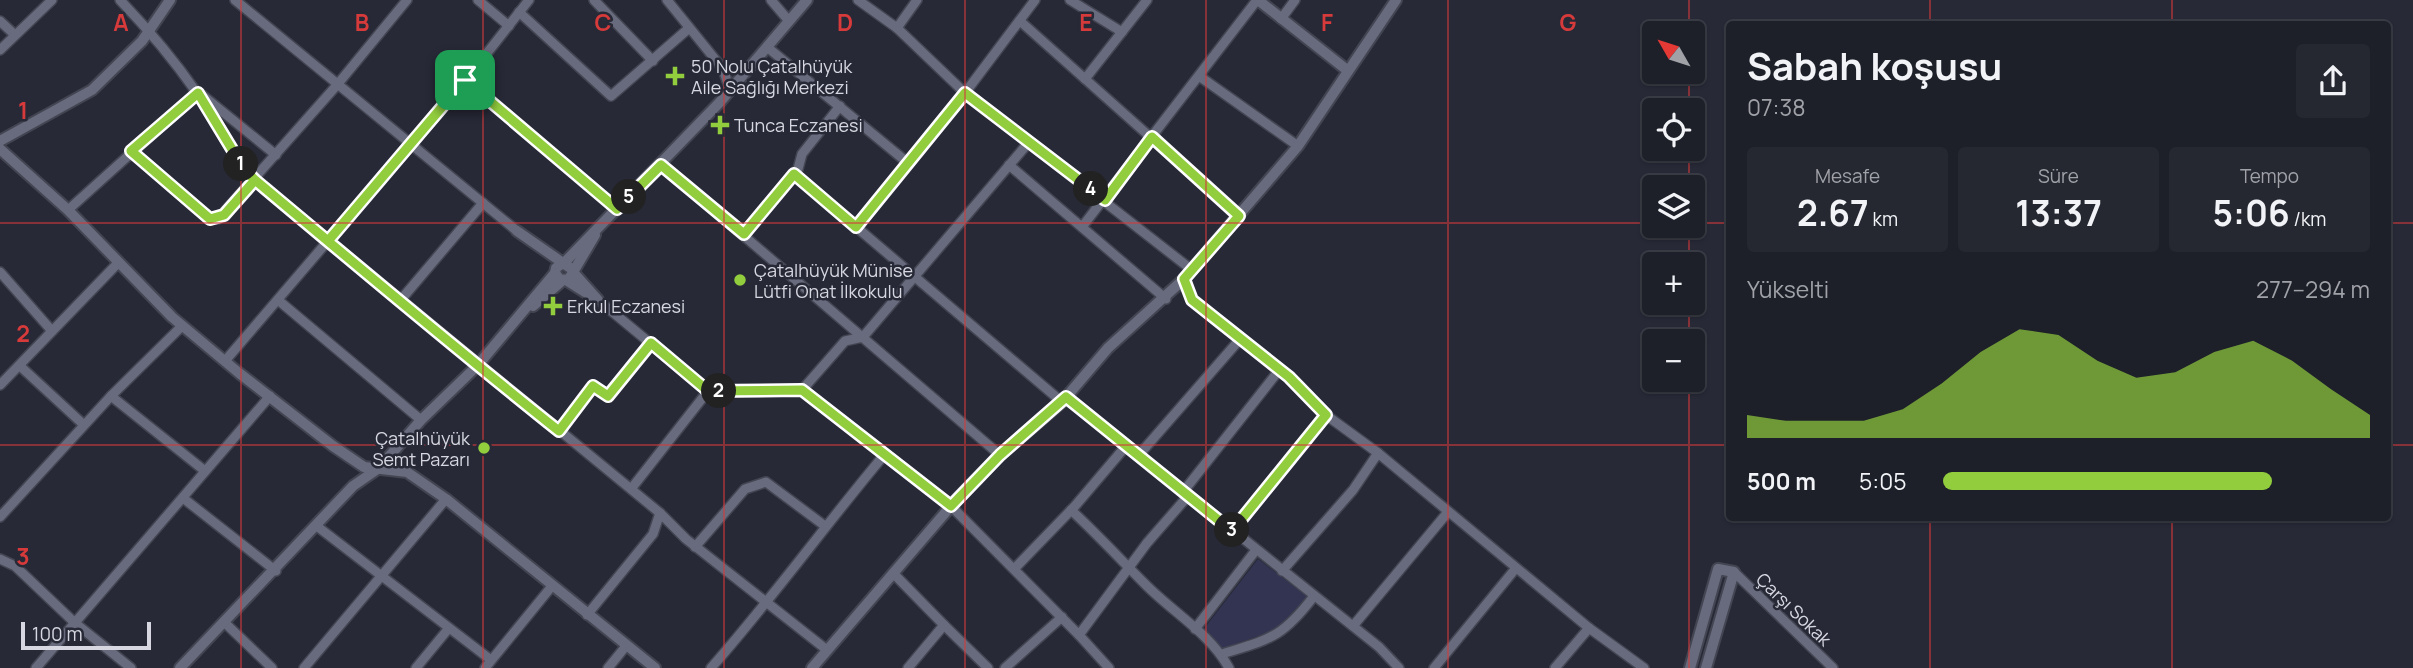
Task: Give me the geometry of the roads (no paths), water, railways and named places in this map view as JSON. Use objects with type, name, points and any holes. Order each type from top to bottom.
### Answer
[{"type":"street","points":[[0,50],[52,0]]},
{"type":"street","points":[[120,0],[149,31],[195,90],[244,169],[255,180],[400,302],[660,513],[695,547],[827,650]]},
{"type":"street","points":[[0,141],[92,90],[117,68],[149,31],[170,0]]},
{"type":"street","points":[[235,0],[708,391],[802,390],[951,506],[1109,668]]},
{"type":"street","points":[[131,151],[210,219],[224,215],[407,0]]},
{"type":"street","points":[[478,0],[509,26]]},
{"type":"street","points":[[225,361],[465,80],[529,0]]},
{"type":"street","points":[[594,0],[653,61]]},
{"type":"street","points":[[667,0],[723,69],[730,90]]},
{"type":"street","points":[[771,0],[789,21]]},
{"type":"street","points":[[180,668],[276,571],[354,486],[379,468],[421,420],[478,365],[564,271],[585,254],[597,231],[730,90],[807,0]]},
{"type":"street","points":[[858,0],[897,27],[965,93],[1105,200],[1188,275],[1192,300],[1280,369],[1326,415],[1378,453],[1589,628],[1644,668]]},
{"type":"street","points":[[897,27],[917,0]]},
{"type":"street","points":[[856,227],[965,93],[1035,0]]},
{"type":"street","points":[[1070,0],[1122,32]]},
{"type":"street","points":[[1085,79],[1147,0]]},
{"type":"street","points":[[1082,227],[1257,0],[1347,70]]},
{"type":"street","points":[[1281,19],[1295,0]]},
{"type":"street","points":[[811,668],[951,506],[1000,455],[1064,400],[1108,348],[1166,299],[1188,275],[1298,146],[1396,0]]},
{"type":"street","points":[[519,12],[611,96],[688,29]]},
{"type":"street","points":[[0,21],[15,35]]},
{"type":"street","points":[[1020,21],[1239,216]]},
{"type":"street","points":[[767,47],[908,163]]},
{"type":"street","points":[[1199,76],[1298,146]]},
{"type":"street","points":[[465,80],[617,209]]},
{"type":"street","points":[[68,210],[195,90]]},
{"type":"street","points":[[195,90],[276,155]]},
{"type":"street","points":[[744,234],[794,174],[802,154],[840,106]]},
{"type":"street","points":[[802,390],[845,341],[863,337],[1028,142]]},
{"type":"street","points":[[0,149],[68,210],[182,326],[225,361],[364,467],[407,472],[446,499],[655,668]]},
{"type":"street","points":[[661,165],[1000,455]]},
{"type":"street","points":[[1009,165],[1166,299]]},
{"type":"street","points":[[794,174],[1064,400],[1353,626],[1399,668]]},
{"type":"street","points":[[400,302],[483,203]]},
{"type":"street","points":[[0,385],[118,263]]},
{"type":"street","points":[[0,272],[52,331]]},
{"type":"street","points":[[278,300],[421,420]]},
{"type":"street","points":[[0,517],[111,396],[182,326]]},
{"type":"street","points":[[1138,456],[1241,338]]},
{"type":"street","points":[[559,431],[593,386],[608,396],[651,343]]},
{"type":"street","points":[[20,366],[84,425]]},
{"type":"street","points":[[1079,635],[1280,369]]},
{"type":"street","points":[[631,489],[708,391]]},
{"type":"street","points":[[111,396],[205,471]]},
{"type":"street","points":[[36,668],[270,396]]},
{"type":"street","points":[[1232,531],[1326,415]]},
{"type":"street","points":[[1014,569],[1071,510],[1126,446]]},
{"type":"street","points":[[1282,571],[1353,490],[1378,453]]},
{"type":"street","points":[[711,668],[767,604],[825,526],[885,454]]},
{"type":"street","points":[[695,547],[745,489],[766,482],[825,526]]},
{"type":"street","points":[[183,498],[276,571]]},
{"type":"street","points":[[304,668],[446,499]]},
{"type":"street","points":[[1071,510],[1130,566],[1143,583],[1222,654],[1229,668]]},
{"type":"street","points":[[1353,626],[1448,512]]},
{"type":"street","points":[[587,615],[653,534],[660,513]]},
{"type":"street","points":[[318,527],[449,628],[488,664],[552,586]]},
{"type":"street","points":[[1195,629],[1256,550]]},
{"type":"street","points":[[1,560],[15,566],[75,623],[131,668]]},
{"type":"street","points":[[1434,668],[1516,568]]},
{"type":"street","points":[[1690,668],[1718,569],[1734,572],[1706,668]]},
{"type":"street","name":"Çarşı Sokak","points":[[1734,572],[1833,668]]},
{"type":"street","points":[[893,573],[988,668]]},
{"type":"street","points":[[1222,654],[1282,633],[1292,625],[1314,596]]},
{"type":"street","points":[[1005,668],[1062,617]]},
{"type":"street","points":[[224,622],[272,668]]},
{"type":"street","points":[[908,668],[944,625]]},
{"type":"street","points":[[416,668],[449,628]]},
{"type":"street","points":[[1555,668],[1589,628]]},
{"type":"street","points":[[608,668],[626,646]]},
{"type":"place","name":"50 Nolu Çatalhüyük Aile Sağlığı Merkezi","points":[[675,76]]},
{"type":"place","name":"Tunca Eczanesi","points":[[720,125]]},
{"type":"place","name":"Çatalhüyük Münise Lütfi Onat İlkokulu","points":[[740,280]]},
{"type":"place","name":"Erkul Eczanesi","points":[[553,306]]},
{"type":"place","name":"Çatalhüyük Semt Pazarı","points":[[484,448]]}]
